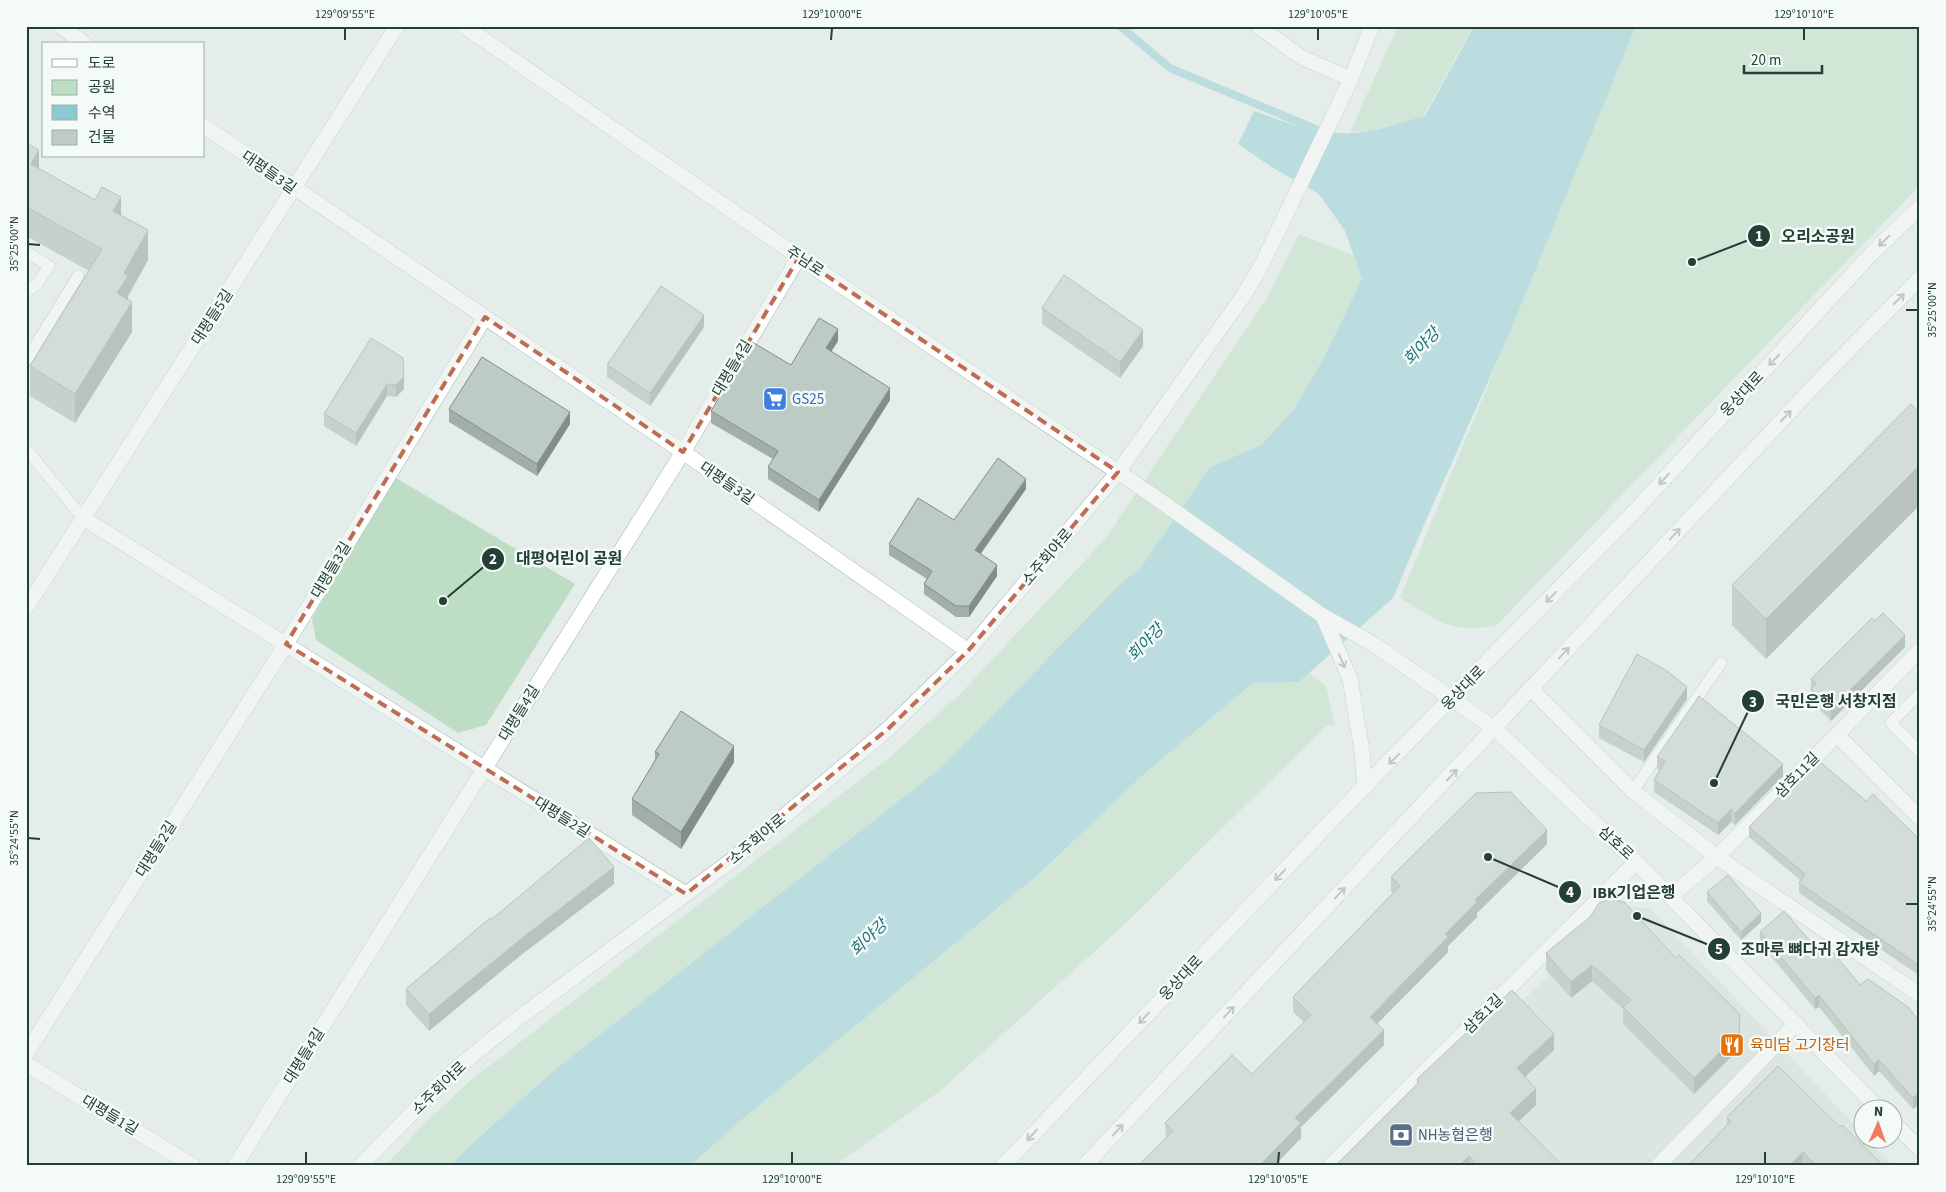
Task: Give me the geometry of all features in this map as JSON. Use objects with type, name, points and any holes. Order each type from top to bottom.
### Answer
[{"type":"street","points":[[60,26],[82,42]]},
{"type":"street","name":"대평들5길","points":[[26,608],[397,26]]},
{"type":"street","name":"주남로","points":[[464,26],[799,257],[1118,472],[1323,616]]},
{"type":"street","points":[[1258,26],[1301,57],[1348,85]]},
{"type":"street","name":"소주회야로","points":[[360,1166],[452,1072],[516,1020],[732,860],[888,729],[968,651],[1118,472],[1244,295],[1263,262],[1348,85],[1372,26]]},
{"type":"street","name":"대평들3길","points":[[205,127],[683,452],[968,651]]},
{"type":"street","name":"웅상대로","points":[[1003,1166],[1365,787],[1632,514],[1871,254],[1920,207]]},
{"type":"street","name":"대평들4길","points":[[235,1166],[683,452],[799,257]]},
{"type":"street","points":[[1084,1166],[1829,370],[1920,278]]},
{"type":"street","name":"대평들3길","points":[[286,644],[485,317]]},
{"type":"street","name":"대평들2길","points":[[83,518],[686,894]]},
{"type":"street","points":[[1323,616],[1350,679],[1362,751],[1365,787]]},
{"type":"street","name":"삼호로","points":[[1323,616],[1375,645],[1495,729],[1671,896],[1870,1100]]},
{"type":"street","name":"대평들2길","points":[[26,1054],[286,644]]},
{"type":"street","name":"삼호11길","points":[[1671,896],[1717,857],[1920,650]]},
{"type":"street","points":[[1530,688],[1633,791],[1717,857],[1920,995]]},
{"type":"street","points":[[1837,735],[1920,818]]},
{"type":"street","name":"삼호1길","points":[[1330,1166],[1636,862]]},
{"type":"street","points":[[1658,1166],[1796,1024]]},
{"type":"street","name":"대평들1길","points":[[26,1064],[193,1166]]},
{"type":"street","points":[[1904,1133],[1920,1149]]},
{"type":"lane","points":[[26,252],[49,266],[38,282],[26,292]]},
{"type":"lane","points":[[26,361],[78,276]]},
{"type":"lane","points":[[26,449],[83,518]]},
{"type":"lane","points":[[1633,791],[1721,663]]},
{"type":"lane","points":[[1920,693],[1890,723],[1920,752]]},
{"type":"highlighted area","points":[[799,257],[1118,472],[968,651],[888,729],[686,894],[286,644],[485,317],[683,452]]},
{"type":"shaded area","points":[[1622,905],[1651,909],[1854,1124],[1854,1150],[1878,1150],[1893,1166],[1350,1166]]},
{"type":"green space","points":[[1398,26],[1473,26],[1423,117],[1370,131],[1350,132]]},
{"type":"green space","points":[[1636,26],[1920,26],[1920,185],[1497,625],[1468,628],[1446,624],[1400,598]]},
{"type":"green space","points":[[1299,234],[1353,255],[1362,279],[1323,359],[1294,409],[1261,445],[1210,467],[1141,567],[1121,583],[943,766],[552,1072],[450,1166],[385,1166],[425,1123],[471,1080],[891,756],[961,693],[1105,539],[1266,299]]},
{"type":"green space","points":[[396,478],[575,584],[486,725],[458,733],[316,640],[312,618]]},
{"type":"green space","points":[[1309,673],[1326,686],[1335,726],[1327,725],[1125,924],[940,1091],[834,1166],[690,1166],[738,1123],[1039,874],[1143,775],[1253,683],[1299,682]]},
{"type":"water","name":"회야강","points":[[1474,26],[1636,26],[1507,339],[1393,598],[1299,682],[1253,683],[1143,775],[1039,874],[738,1123],[690,1166],[450,1166],[552,1072],[943,766],[1121,583],[1141,567],[1210,467],[1261,445],[1294,409],[1323,359],[1362,279],[1345,231],[1319,194],[1273,168],[1238,144],[1254,111],[1307,128],[1341,133],[1372,130],[1425,116]]},
{"type":"building","points":[[26,143],[39,150],[31,164],[95,200],[102,187],[121,197],[113,211],[148,230],[124,273],[128,276],[117,293],[132,302],[75,394],[30,366],[102,249],[26,207]]},
{"type":"building","points":[[1064,275],[1143,330],[1120,362],[1042,308]]},
{"type":"building","points":[[661,286],[704,315],[650,393],[607,365]]},
{"type":"building","points":[[819,318],[838,329],[826,348],[890,388],[819,500],[768,467],[778,451],[711,411],[752,342],[791,365]]},
{"type":"building","points":[[371,338],[403,358],[404,377],[396,385],[387,384],[356,433],[324,414]]},
{"type":"building","points":[[482,357],[570,412],[537,464],[449,409]]},
{"type":"building","points":[[1911,404],[1920,413],[1920,465],[1766,619],[1732,585]]},
{"type":"building","points":[[998,458],[1026,479],[975,550],[997,565],[969,606],[956,606],[924,584],[932,571],[889,544],[918,498],[954,520]]},
{"type":"building","points":[[1883,613],[1905,635],[1831,709],[1811,689],[1816,683],[1811,679],[1872,618],[1875,621]]},
{"type":"building","points":[[1637,654],[1667,671],[1687,687],[1644,750],[1599,725]]},
{"type":"building","points":[[1699,696],[1783,764],[1735,813],[1731,809],[1718,823],[1654,780],[1665,761],[1657,757]]},
{"type":"building","points":[[681,711],[734,746],[681,832],[632,799],[659,754],[655,752]]},
{"type":"building","points":[[1818,760],[1866,801],[1873,794],[1920,840],[1920,966],[1799,883],[1805,874],[1749,827],[1797,778],[1801,781]]},
{"type":"building","points":[[1511,792],[1547,830],[1475,900],[1477,902],[1445,934],[1448,937],[1370,1017],[1384,1030],[1295,1118],[1301,1123],[1259,1166],[1138,1166],[1173,1131],[1165,1123],[1232,1055],[1252,1074],[1311,1015],[1293,997],[1400,886],[1391,877],[1476,793]]},
{"type":"building","points":[[589,838],[614,867],[429,1014],[406,989]]},
{"type":"building","points":[[1728,875],[1761,913],[1741,932],[1707,892]]},
{"type":"building","points":[[1609,899],[1624,902],[1676,958],[1679,955],[1740,1014],[1739,1033],[1694,1078],[1623,1007],[1631,1000],[1592,965],[1571,982],[1546,953],[1590,917],[1599,903]]},
{"type":"building","points":[[1784,911],[1824,957],[1832,951],[1860,985],[1868,979],[1908,1007],[1920,1022],[1920,1092],[1913,1098],[1879,1060],[1874,1064],[1819,995],[1815,998],[1760,932]]},
{"type":"building","points":[[1512,990],[1554,1034],[1517,1068],[1536,1089],[1510,1113],[1563,1166],[1478,1166],[1469,1156],[1459,1166],[1335,1166],[1419,1082],[1417,1079]]},
{"type":"building","points":[[1778,1066],[1840,1127],[1842,1125],[1854,1137],[1854,1150],[1868,1150],[1884,1166],[1817,1166],[1803,1152],[1789,1166],[1688,1166],[1731,1121],[1727,1117]]},
{"type":"waterway","points":[[1120,26],[1170,68],[1325,133]]},
{"type":"place","name":"오리소공원","points":[[1692,262]]},
{"type":"place","name":"GS25","points":[[775,399]]},
{"type":"place","name":"대평어린이 공원","points":[[443,601]]},
{"type":"place","name":"국민은행 서창지점","points":[[1714,783]]},
{"type":"place","name":"IBK기업은행","points":[[1488,857]]},
{"type":"place","name":"조마루 뼈다귀 감자탕","points":[[1637,916]]},
{"type":"place","name":"육미담 고기장터","points":[[1732,1045]]},
{"type":"place","name":"NH농협은행","points":[[1401,1135]]}]
